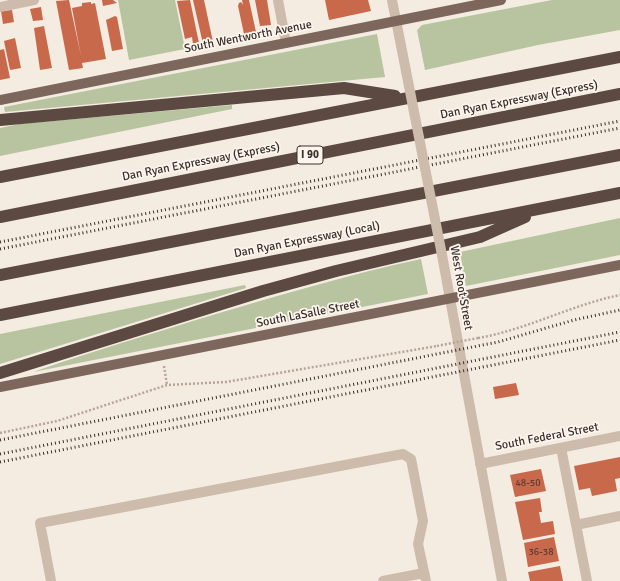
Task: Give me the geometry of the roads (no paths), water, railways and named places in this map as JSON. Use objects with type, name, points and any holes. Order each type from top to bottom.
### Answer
[{"type":"highway","points":[[0,177],[620,56]]},
{"type":"highway","points":[[0,120],[344,88],[404,98]]},
{"type":"highway","name":"Dan Ryan Expressway (Express)","points":[[0,217],[620,94]]},
{"type":"highway","points":[[0,276],[620,155]]},
{"type":"highway","name":"Dan Ryan Expressway (Local)","points":[[0,315],[620,194]]},
{"type":"highway","points":[[603,197],[620,198]]},
{"type":"highway","points":[[0,373],[270,289],[336,271],[480,237],[545,208]]},
{"type":"main road","name":"South Wentworth Avenue","points":[[0,100],[502,0]]},
{"type":"main road","name":"South LaSalle Street","points":[[0,387],[620,265]]},
{"type":"street","points":[[0,7],[34,0]]},
{"type":"street","points":[[278,0],[286,43]]},
{"type":"street","name":"West Root Street","points":[[392,0],[442,256],[502,581]]},
{"type":"street","name":"South Federal Street","points":[[480,464],[620,436]]},
{"type":"street","points":[[561,448],[587,581]]},
{"type":"street","points":[[51,581],[40,522],[403,454],[411,459],[423,521],[418,544],[425,577],[383,581]]},
{"type":"street","points":[[576,525],[620,516]]},
{"type":"railway","points":[[0,242],[620,121]]},
{"type":"railway","points":[[0,249],[620,128]]},
{"type":"railway","points":[[0,440],[498,342],[574,320],[620,310]]},
{"type":"railway","points":[[0,454],[620,332]]},
{"type":"railway","points":[[0,462],[620,340]]}]
